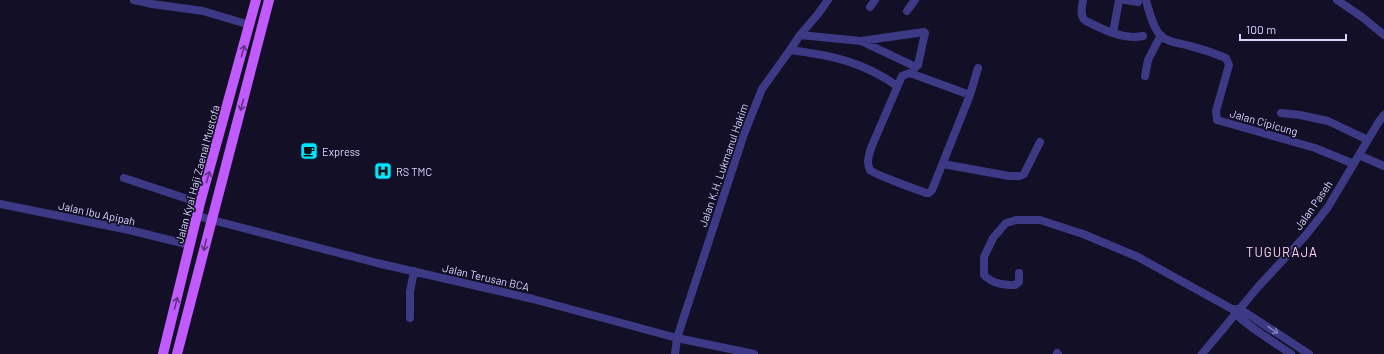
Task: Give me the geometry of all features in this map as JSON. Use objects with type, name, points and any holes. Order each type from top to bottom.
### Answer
[{"type":"main road","name":"Jalan Kyai Haji Zaenal Mustofa","points":[[163,354],[200,203],[256,0]]},
{"type":"main road","points":[[176,354],[269,0]]},
{"type":"main road","points":[[253,13],[265,16]]},
{"type":"main road","points":[[234,84],[246,88]]},
{"type":"main road","points":[[172,320],[184,324]]},
{"type":"street","points":[[134,0],[152,4],[170,3],[250,25]]},
{"type":"street","name":"Jalan K.H. Lukmanul Hakim","points":[[675,354],[676,338],[744,134],[757,100],[762,89],[800,35],[828,0]]},
{"type":"street","points":[[907,11],[915,0]]},
{"type":"street","points":[[1082,0],[1082,19],[1128,38],[1143,36]]},
{"type":"street","points":[[1114,33],[1118,0]]},
{"type":"street","points":[[1125,0],[1142,1],[1159,33],[1148,60],[1144,76]]},
{"type":"street","points":[[1337,0],[1362,17],[1384,35]]},
{"type":"street","points":[[800,35],[861,41],[925,33],[918,65],[916,67],[861,41]]},
{"type":"street","name":"Jalan Cipicung","points":[[1159,33],[1172,42],[1185,44],[1226,58],[1229,65],[1216,111],[1217,120],[1315,148],[1354,164]]},
{"type":"street","points":[[884,51],[887,37]]},
{"type":"street","points":[[790,50],[823,54],[846,60],[870,69],[897,86]]},
{"type":"street","points":[[970,95],[910,74],[902,76],[871,148],[868,159],[872,172],[928,194],[932,190],[943,164],[970,95],[978,68]]},
{"type":"street","points":[[1281,113],[1300,114],[1328,121],[1368,140]]},
{"type":"street","name":"Jalan Paseh","points":[[1202,354],[1236,311],[1311,230],[1328,207],[1384,115]]},
{"type":"street","points":[[943,164],[1010,176],[1020,176],[1024,174],[1040,142]]},
{"type":"street","points":[[1359,155],[1384,166]]},
{"type":"street","points":[[124,178],[200,203]]},
{"type":"street","name":"Jalan Ibu Apipah","points":[[0,204],[129,230],[190,245]]},
{"type":"street","name":"Jalan Terusan BCA","points":[[198,216],[349,256],[533,299],[676,338],[754,354]]},
{"type":"street","points":[[1019,273],[1019,282],[1015,285],[1005,285],[990,281],[984,274],[984,257],[993,238],[1006,223],[1016,220],[1040,220],[1083,234],[1138,257],[1236,311],[1309,354]]},
{"type":"street","points":[[410,318],[410,292],[414,271]]},
{"type":"street","points":[[1236,311],[1292,354]]},
{"type":"place","name":"Express","points":[[309,151]]},
{"type":"place","name":"RS TMC","points":[[383,171]]},
{"type":"district","name":"TUGURAJA","points":[[1282,252]]}]
